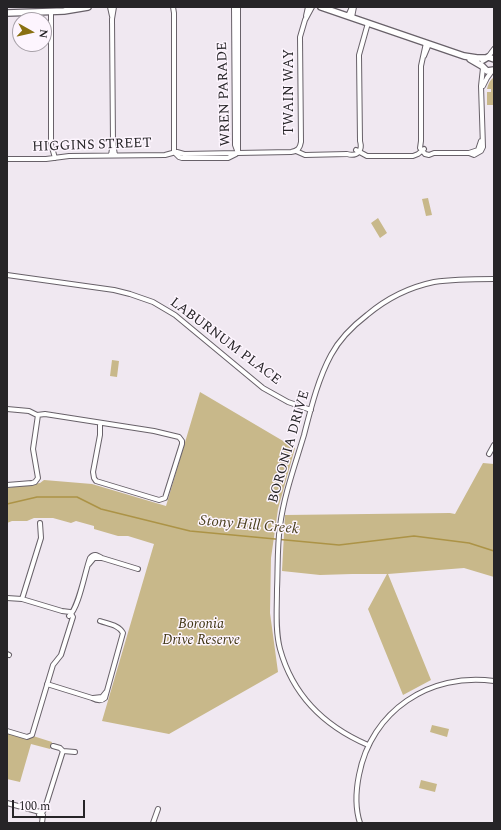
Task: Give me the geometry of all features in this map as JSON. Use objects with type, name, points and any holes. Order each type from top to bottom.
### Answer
[{"type":"street","points":[[52,12],[64,12],[88,7]]},
{"type":"street","points":[[110,7],[112,19],[113,155]]},
{"type":"street","points":[[112,19],[114,7]]},
{"type":"street","points":[[174,7],[176,152]]},
{"type":"street","name":"WREN PARADE","points":[[234,7],[235,145],[238,153]]},
{"type":"street","name":"WREN PARADE","points":[[238,7],[238,153]]},
{"type":"street","name":"TWAIN WAY","points":[[176,152],[179,157],[182,158],[228,158],[238,153],[291,152],[298,150],[301,142],[300,37],[308,7]]},
{"type":"street","name":"TWAIN WAY","points":[[305,20],[312,7]]},
{"type":"street","points":[[321,7],[464,56],[487,71],[493,70]]},
{"type":"street","points":[[350,17],[353,7]]},
{"type":"street","points":[[298,150],[309,154],[354,155],[361,146],[359,55],[369,24]]},
{"type":"street","points":[[423,150],[421,140],[421,66],[428,43]]},
{"type":"street","points":[[423,150],[434,154],[469,153],[478,150],[482,138],[482,61],[494,48]]},
{"type":"street","points":[[51,52],[52,144],[55,158]]},
{"type":"street","points":[[464,56],[477,58],[487,57],[494,59]]},
{"type":"street","points":[[482,89],[484,82],[493,70]]},
{"type":"street","points":[[49,158],[52,144]]},
{"type":"street","points":[[357,151],[364,156],[370,157],[413,156],[417,155],[423,150]]},
{"type":"street","name":"HIGGINS STREET","points":[[7,159],[55,158],[64,156],[165,155],[176,152]]},
{"type":"street","name":"LABURNUM PLACE","points":[[7,275],[119,291],[153,302],[175,315],[263,388],[288,402],[311,410]]},
{"type":"street","name":"BORONIA DRIVE","points":[[368,745],[333,727],[316,712],[296,688],[280,649],[277,629],[279,546],[280,527],[285,499],[322,377],[332,354],[358,322],[386,301],[401,293],[434,282],[494,279]]},
{"type":"street","points":[[7,409],[37,416],[49,416],[102,423],[154,431],[170,436],[178,441],[179,450],[168,489],[163,500],[104,482],[96,477],[95,469],[102,423]]},
{"type":"street","points":[[7,485],[26,482],[35,478],[36,468],[33,449],[37,416]]},
{"type":"street","points":[[490,454],[494,445]]},
{"type":"street","points":[[22,599],[41,538],[40,524]]},
{"type":"street","points":[[7,730],[20,734],[30,733],[36,722],[53,665],[61,655],[71,615],[88,566],[94,558],[102,558],[138,569]]},
{"type":"street","points":[[7,598],[13,597],[22,599],[71,615]]},
{"type":"street","points":[[47,684],[92,698],[102,697],[106,691],[123,633],[117,626],[100,621]]},
{"type":"street","points":[[360,823],[357,802],[357,783],[361,765],[368,745],[384,720],[410,698],[425,690],[455,681],[468,679],[494,681]]},
{"type":"street","points":[[53,746],[60,748],[63,751],[75,752]]},
{"type":"street","points":[[41,823],[41,814],[45,808],[63,751]]},
{"type":"street","points":[[7,804],[41,814]]},
{"type":"street","points":[[153,823],[158,809]]},
{"type":"green space","points":[[494,77],[494,105],[487,105],[487,92],[491,92],[491,89],[487,89],[487,87]]},
{"type":"green space","points":[[428,198],[432,215],[426,216],[422,199]]},
{"type":"green space","points":[[378,218],[387,233],[380,238],[371,223]]},
{"type":"green space","points":[[112,360],[119,361],[117,377],[110,376]]},
{"type":"green space","name":"Boronia Drive Reserve","points":[[200,392],[295,448],[278,509],[271,558],[270,613],[278,672],[169,734],[102,721],[154,544],[128,536],[118,536],[94,529],[94,526],[76,521],[71,523],[53,518],[34,518],[27,521],[12,521],[7,523],[7,488],[40,483],[44,480],[92,484],[166,506]]},
{"type":"green space","points":[[483,463],[494,464],[494,577],[464,568],[388,574],[431,680],[403,695],[368,609],[387,574],[320,575],[282,571],[285,515],[455,514]]},
{"type":"green space","points":[[432,725],[449,729],[447,737],[430,732]]},
{"type":"green space","points":[[7,733],[25,738],[33,736],[52,742],[50,749],[31,744],[20,782],[7,779]]},
{"type":"green space","points":[[421,780],[437,784],[435,792],[419,788]]},
{"type":"waterway","name":"Stony Hill Creek","points":[[7,504],[37,497],[77,497],[101,509],[190,531],[339,545],[414,536],[469,543],[494,551]]}]
